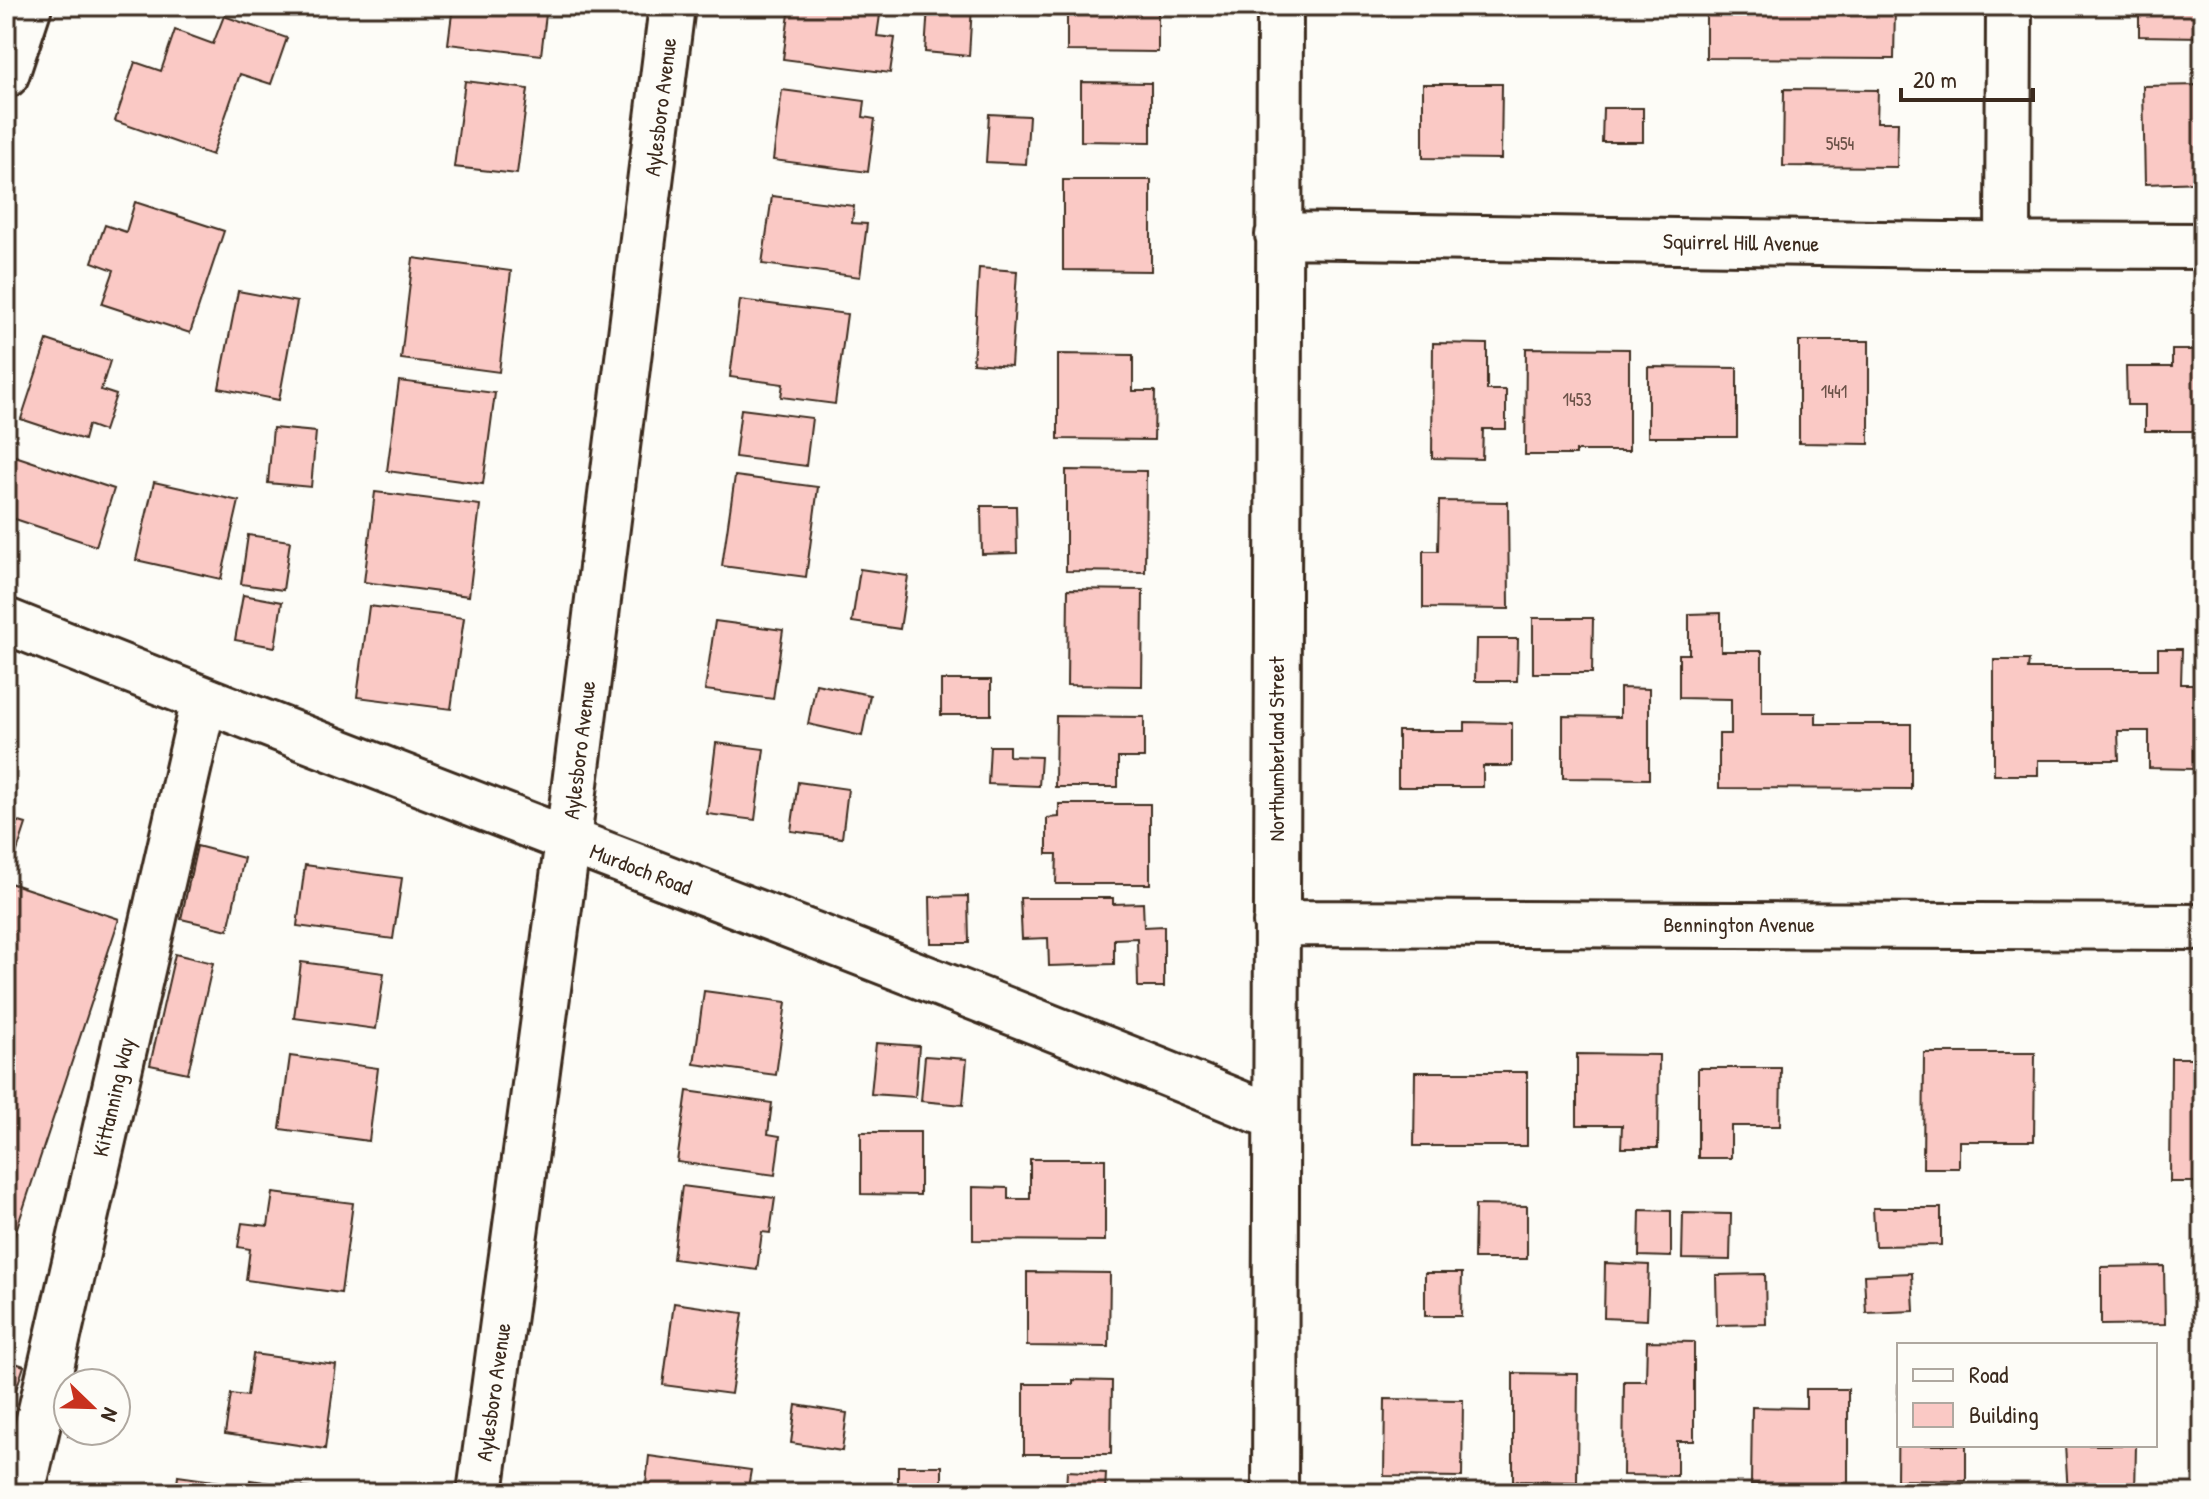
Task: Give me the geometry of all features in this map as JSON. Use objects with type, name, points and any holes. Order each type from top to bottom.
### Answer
[{"type":"street","points":[[6,75],[29,6]]},
{"type":"street","name":"Aylesboro Avenue","points":[[480,1493],[568,840],[672,6]]},
{"type":"street","name":"Northumberland Street","points":[[1275,1493],[1280,6]]},
{"type":"street","points":[[2008,245],[2009,6]]},
{"type":"street","name":"Squirrel Hill Avenue","points":[[1278,235],[2203,246]]},
{"type":"street","name":"Murdoch Road","points":[[6,621],[941,983],[1276,1118]]},
{"type":"street","name":"Kittanning Way","points":[[22,1493],[204,700]]},
{"type":"street","name":"Bennington Avenue","points":[[1276,923],[2203,927]]},
{"type":"building","points":[[453,6],[547,6],[541,55],[448,44]]},
{"type":"building","points":[[790,6],[881,8],[877,36],[895,38],[890,73],[783,59]]},
{"type":"building","points":[[928,6],[972,6],[969,56],[925,52]]},
{"type":"building","points":[[1047,6],[1158,6],[1158,52],[1067,51],[1067,16],[1047,16]]},
{"type":"building","points":[[1706,6],[1895,6],[1894,59],[1706,58]]},
{"type":"building","points":[[2139,6],[2203,6],[2203,37],[2139,36]]},
{"type":"building","points":[[224,16],[287,38],[271,84],[240,74],[212,155],[115,121],[135,62],[161,71],[175,30],[213,44]]},
{"type":"building","points":[[465,81],[528,89],[517,174],[454,167]]},
{"type":"building","points":[[1081,82],[1151,83],[1151,142],[1081,141]]},
{"type":"building","points":[[1423,84],[1502,84],[1501,159],[1423,158]]},
{"type":"building","points":[[2203,85],[2203,182],[2145,184],[2143,86]]},
{"type":"building","points":[[1784,89],[1878,90],[1877,122],[1898,122],[1897,167],[1783,166]]},
{"type":"building","points":[[782,90],[865,101],[863,117],[875,119],[868,172],[773,160]]},
{"type":"building","points":[[1603,108],[1643,108],[1643,142],[1602,142]]},
{"type":"building","points":[[989,114],[1029,116],[1026,164],[986,162]]},
{"type":"building","points":[[1063,180],[1151,180],[1151,271],[1063,270]]},
{"type":"building","points":[[772,196],[854,206],[852,223],[867,224],[860,277],[762,264]]},
{"type":"building","points":[[135,202],[224,231],[190,333],[102,304],[114,270],[92,262],[105,225],[126,232]]},
{"type":"building","points":[[413,258],[511,271],[499,372],[401,359]]},
{"type":"building","points":[[979,268],[1017,271],[1011,366],[973,363]]},
{"type":"building","points":[[238,291],[297,302],[279,400],[219,388]]},
{"type":"building","points":[[740,300],[847,314],[835,404],[781,397],[783,384],[730,377]]},
{"type":"building","points":[[47,340],[110,361],[101,390],[116,395],[104,431],[88,425],[84,440],[21,419]]},
{"type":"building","points":[[1799,341],[1869,341],[1869,444],[1799,443]]},
{"type":"building","points":[[1433,343],[1487,344],[1487,390],[1506,390],[1506,429],[1483,429],[1482,459],[1432,458]]},
{"type":"building","points":[[1526,348],[1629,349],[1629,451],[1525,455]]},
{"type":"building","points":[[2172,350],[2203,350],[2203,431],[2145,431],[2145,405],[2127,405],[2126,367],[2172,367]]},
{"type":"building","points":[[1058,354],[1133,355],[1133,391],[1155,391],[1154,440],[1058,439]]},
{"type":"building","points":[[1648,367],[1737,368],[1737,437],[1648,437]]},
{"type":"building","points":[[399,381],[495,393],[483,484],[387,471]]},
{"type":"building","points":[[741,409],[812,418],[806,466],[735,457]]},
{"type":"building","points":[[273,428],[316,432],[311,487],[268,483]]},
{"type":"building","points":[[6,453],[114,489],[96,546],[6,516]]},
{"type":"building","points":[[1066,470],[1146,471],[1145,572],[1066,571]]},
{"type":"building","points":[[735,476],[818,487],[806,577],[722,566]]},
{"type":"building","points":[[154,482],[239,501],[221,579],[136,560]]},
{"type":"building","points":[[375,492],[480,505],[469,596],[364,582]]},
{"type":"building","points":[[1439,501],[1508,502],[1509,609],[1423,608],[1423,551],[1438,551]]},
{"type":"building","points":[[981,506],[1016,506],[1017,553],[982,554]]},
{"type":"building","points":[[248,535],[290,541],[283,590],[241,584]]},
{"type":"building","points":[[860,569],[908,576],[900,629],[852,622]]},
{"type":"building","points":[[1068,589],[1143,590],[1142,686],[1067,685]]},
{"type":"building","points":[[243,595],[282,602],[275,647],[235,640]]},
{"type":"building","points":[[369,606],[464,618],[451,709],[357,697]]},
{"type":"building","points":[[1721,613],[1721,651],[1762,651],[1762,713],[1816,713],[1816,724],[1911,724],[1911,789],[1719,788],[1719,734],[1731,734],[1731,699],[1679,698],[1679,654],[1689,654],[1689,614]]},
{"type":"building","points":[[1533,618],[1593,618],[1592,673],[1533,673]]},
{"type":"building","points":[[715,621],[783,630],[773,699],[705,690]]},
{"type":"building","points":[[1476,639],[1518,639],[1517,681],[1475,681]]},
{"type":"building","points":[[2158,649],[2182,649],[2181,684],[2193,684],[2193,769],[2149,768],[2149,731],[2118,731],[2119,760],[2038,760],[2038,775],[1994,775],[1994,660],[2029,660],[2028,669],[2158,669]]},
{"type":"building","points":[[941,680],[991,680],[991,715],[941,715]]},
{"type":"building","points":[[816,684],[870,695],[862,736],[808,724]]},
{"type":"building","points":[[1620,688],[1649,689],[1649,779],[1563,778],[1563,716],[1620,717]]},
{"type":"building","points":[[1056,716],[1144,717],[1144,758],[1118,758],[1118,787],[1055,787]]},
{"type":"building","points":[[1465,722],[1512,723],[1512,766],[1483,766],[1483,787],[1398,787],[1398,731],[1465,731]]},
{"type":"building","points":[[716,743],[764,749],[755,820],[707,814]]},
{"type":"building","points":[[990,746],[1009,746],[1009,756],[1041,757],[1039,786],[988,784]]},
{"type":"building","points":[[798,782],[848,789],[842,838],[791,831]]},
{"type":"building","points":[[1059,804],[1150,804],[1150,884],[1056,884],[1057,854],[1047,854],[1047,818],[1059,817]]},
{"type":"building","points":[[6,818],[26,824],[7,882],[119,919],[6,1261]]},
{"type":"building","points":[[197,846],[244,858],[228,930],[181,919]]},
{"type":"building","points":[[305,865],[402,878],[393,939],[297,926]]},
{"type":"building","points":[[968,896],[969,943],[931,943],[930,897]]},
{"type":"building","points":[[1020,898],[1113,898],[1113,904],[1143,903],[1144,927],[1164,926],[1164,987],[1138,987],[1137,938],[1114,939],[1114,964],[1049,966],[1048,938],[1022,939]]},
{"type":"building","points":[[175,954],[213,963],[188,1073],[150,1065]]},
{"type":"building","points":[[301,962],[384,973],[376,1029],[294,1018]]},
{"type":"building","points":[[704,991],[786,1002],[776,1075],[694,1064]]},
{"type":"building","points":[[876,1043],[919,1046],[915,1097],[871,1094]]},
{"type":"building","points":[[1924,1053],[2035,1053],[2034,1141],[1959,1141],[1959,1168],[1923,1168]]},
{"type":"building","points":[[1577,1054],[1659,1055],[1658,1148],[1621,1148],[1622,1125],[1577,1125]]},
{"type":"building","points":[[290,1056],[378,1068],[369,1141],[280,1129]]},
{"type":"building","points":[[925,1056],[967,1059],[963,1105],[921,1101]]},
{"type":"building","points":[[2171,1058],[2203,1058],[2203,1182],[2170,1182]]},
{"type":"building","points":[[1698,1068],[1781,1068],[1780,1126],[1731,1126],[1731,1158],[1698,1158]]},
{"type":"building","points":[[1415,1072],[1527,1072],[1527,1146],[1414,1146]]},
{"type":"building","points":[[687,1091],[772,1103],[768,1134],[780,1136],[775,1175],[677,1162]]},
{"type":"building","points":[[861,1132],[920,1132],[920,1195],[861,1194]]},
{"type":"building","points":[[1030,1159],[1105,1159],[1105,1241],[973,1240],[973,1187],[1008,1188],[1008,1199],[1030,1199]]},
{"type":"building","points":[[682,1186],[775,1198],[770,1233],[762,1232],[757,1270],[673,1259]]},
{"type":"building","points":[[273,1193],[353,1203],[341,1293],[246,1280],[250,1249],[238,1247],[242,1223],[268,1226]]},
{"type":"building","points":[[1475,1205],[1527,1206],[1527,1259],[1474,1259]]},
{"type":"building","points":[[1873,1208],[1941,1208],[1941,1245],[1875,1246]]},
{"type":"building","points":[[1640,1210],[1671,1211],[1671,1257],[1639,1256]]},
{"type":"building","points":[[1683,1213],[1731,1214],[1730,1260],[1682,1259]]},
{"type":"building","points":[[1605,1263],[1649,1265],[1647,1320],[1604,1318]]},
{"type":"building","points":[[2164,1266],[2165,1324],[2101,1325],[2101,1267]]},
{"type":"building","points":[[1027,1272],[1110,1273],[1109,1347],[1027,1346]]},
{"type":"building","points":[[1425,1273],[1462,1273],[1461,1316],[1425,1316]]},
{"type":"building","points":[[1912,1273],[1914,1311],[1866,1313],[1864,1275]]},
{"type":"building","points":[[1765,1274],[1766,1324],[1717,1325],[1716,1275]]},
{"type":"building","points":[[674,1303],[743,1313],[731,1394],[663,1385]]},
{"type":"building","points":[[1647,1341],[1694,1342],[1694,1441],[1677,1441],[1677,1476],[1623,1475],[1624,1381],[1646,1381]]},
{"type":"building","points":[[253,1354],[336,1365],[325,1449],[225,1434],[231,1394],[247,1396]]},
{"type":"building","points":[[6,1360],[24,1366],[6,1419]]},
{"type":"building","points":[[1513,1373],[1578,1374],[1577,1482],[1513,1481]]},
{"type":"building","points":[[1073,1380],[1112,1381],[1111,1454],[1024,1454],[1024,1384],[1073,1384]]},
{"type":"building","points":[[1806,1389],[1848,1389],[1848,1484],[1751,1484],[1752,1407],[1806,1408]]},
{"type":"building","points":[[1385,1399],[1463,1400],[1462,1477],[1384,1476]]},
{"type":"building","points":[[796,1405],[847,1413],[842,1451],[791,1443]]},
{"type":"building","points":[[1897,1447],[1966,1447],[1966,1481],[1897,1480]]},
{"type":"building","points":[[2065,1447],[2136,1447],[2135,1493],[2068,1493]]},
{"type":"building","points":[[649,1456],[751,1470],[747,1493],[645,1493]]},
{"type":"building","points":[[898,1466],[942,1466],[942,1493],[898,1493]]},
{"type":"building","points":[[1067,1471],[1106,1473],[1105,1493],[942,1493],[942,1490],[1066,1491]]},
{"type":"building","points":[[178,1476],[249,1486],[250,1480],[319,1490],[318,1493],[176,1493]]}]
